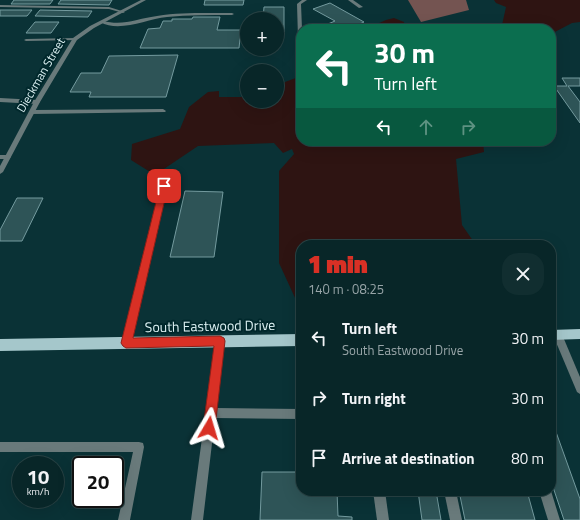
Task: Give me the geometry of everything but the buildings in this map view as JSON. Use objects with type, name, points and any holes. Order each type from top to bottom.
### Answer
[{"type":"main road","points":[[556,335],[580,334]]},
{"type":"main road","name":"South Eastwood Drive","points":[[0,345],[296,340]]},
{"type":"street","name":"Dieckman Street","points":[[0,172],[37,102],[75,39],[92,27],[144,0]]},
{"type":"street","points":[[300,24],[299,4],[305,0]]},
{"type":"street","points":[[350,0],[361,7]]},
{"type":"street","points":[[0,6],[109,8],[123,12]]},
{"type":"street","points":[[102,22],[114,26],[123,26],[166,16],[232,14]]},
{"type":"street","points":[[26,40],[75,39]]},
{"type":"street","points":[[0,100],[37,102]]},
{"type":"street","points":[[32,112],[163,111]]},
{"type":"street","points":[[0,157],[8,158]]},
{"type":"street","points":[[126,343],[164,186]]},
{"type":"street","points":[[556,339],[580,389]]},
{"type":"street","points":[[197,520],[220,341]]},
{"type":"street","points":[[211,413],[296,414]]},
{"type":"street","points":[[0,447],[139,447],[124,520]]},
{"type":"street","points":[[380,496],[383,520]]},
{"type":"street","points":[[451,496],[456,520]]},
{"type":"street","points":[[547,496],[554,520]]},
{"type":"shaded area","points":[[408,0],[466,0],[469,10],[421,22]]},
{"type":"shaded area","points":[[494,0],[580,0],[580,22],[572,23],[556,31],[556,24],[502,24],[506,7],[496,3]]},
{"type":"shaded area","points":[[394,18],[404,22],[404,24],[377,24]]},
{"type":"shaded area","points":[[296,78],[296,146],[483,146],[484,152],[456,159],[462,225],[472,240],[296,240],[296,300],[279,263],[279,171],[294,154],[292,149],[283,153],[274,143],[198,146],[155,175],[131,160],[132,144],[180,129],[189,107],[208,92],[219,91],[219,97],[240,97],[240,108],[284,108],[284,82]]},
{"type":"route","points":[[164,186],[126,343],[220,341],[209,428]]}]
